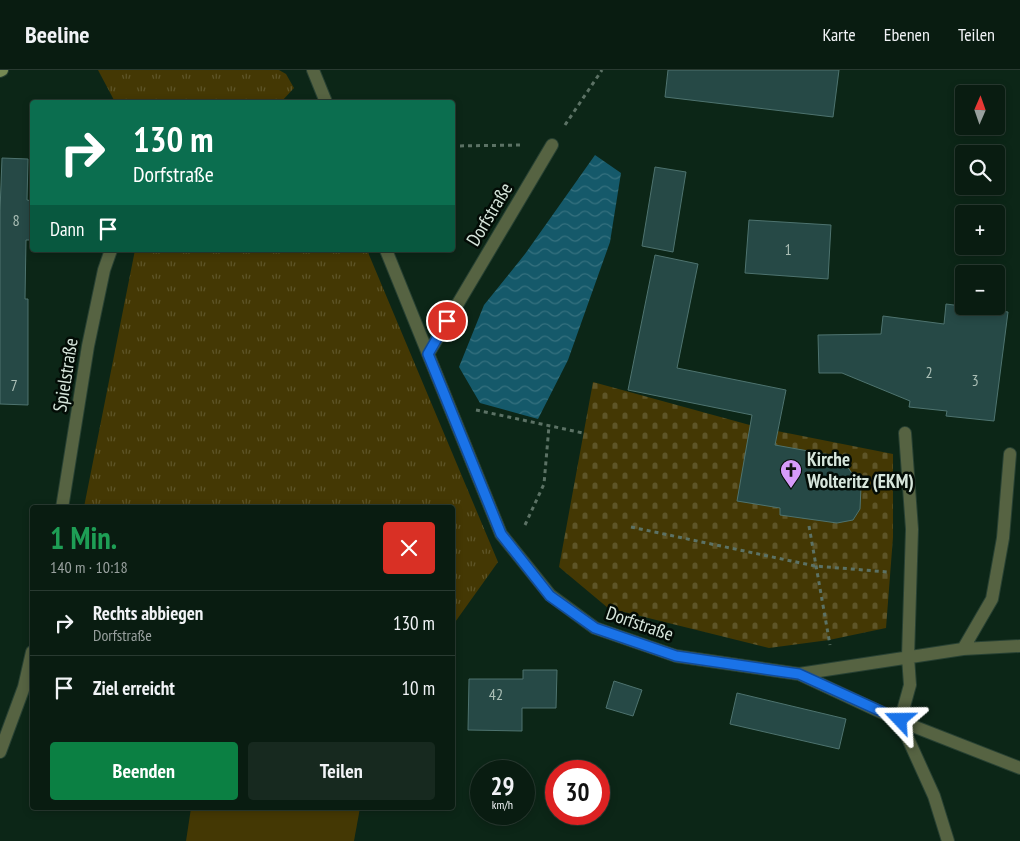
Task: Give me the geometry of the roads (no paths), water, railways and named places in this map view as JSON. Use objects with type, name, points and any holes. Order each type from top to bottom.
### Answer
[{"type":"street","points":[[313,70],[325,100]]},
{"type":"street","name":"Dorfstraße","points":[[428,354],[552,145]]},
{"type":"street","name":"Spielstraße","points":[[62,505],[88,346],[104,270],[110,252]]},
{"type":"street","name":"Dorfstraße","points":[[387,252],[501,534],[550,596],[595,628],[676,656],[799,674],[900,720],[1020,768]]},
{"type":"street","points":[[905,434],[912,529],[908,657],[910,685],[900,720],[934,796],[948,841]]},
{"type":"street","points":[[962,649],[992,599],[1003,538],[1010,454]]},
{"type":"street","points":[[799,674],[962,649],[1020,646]]},
{"type":"street","points":[[0,752],[24,687],[30,661]]},
{"type":"water","points":[[595,155],[621,173],[610,242],[568,360],[538,419],[480,403],[459,367],[484,305],[525,254]]},
{"type":"place","name":"Kirche Wolteritz (EKM)","points":[[791,489]]}]
